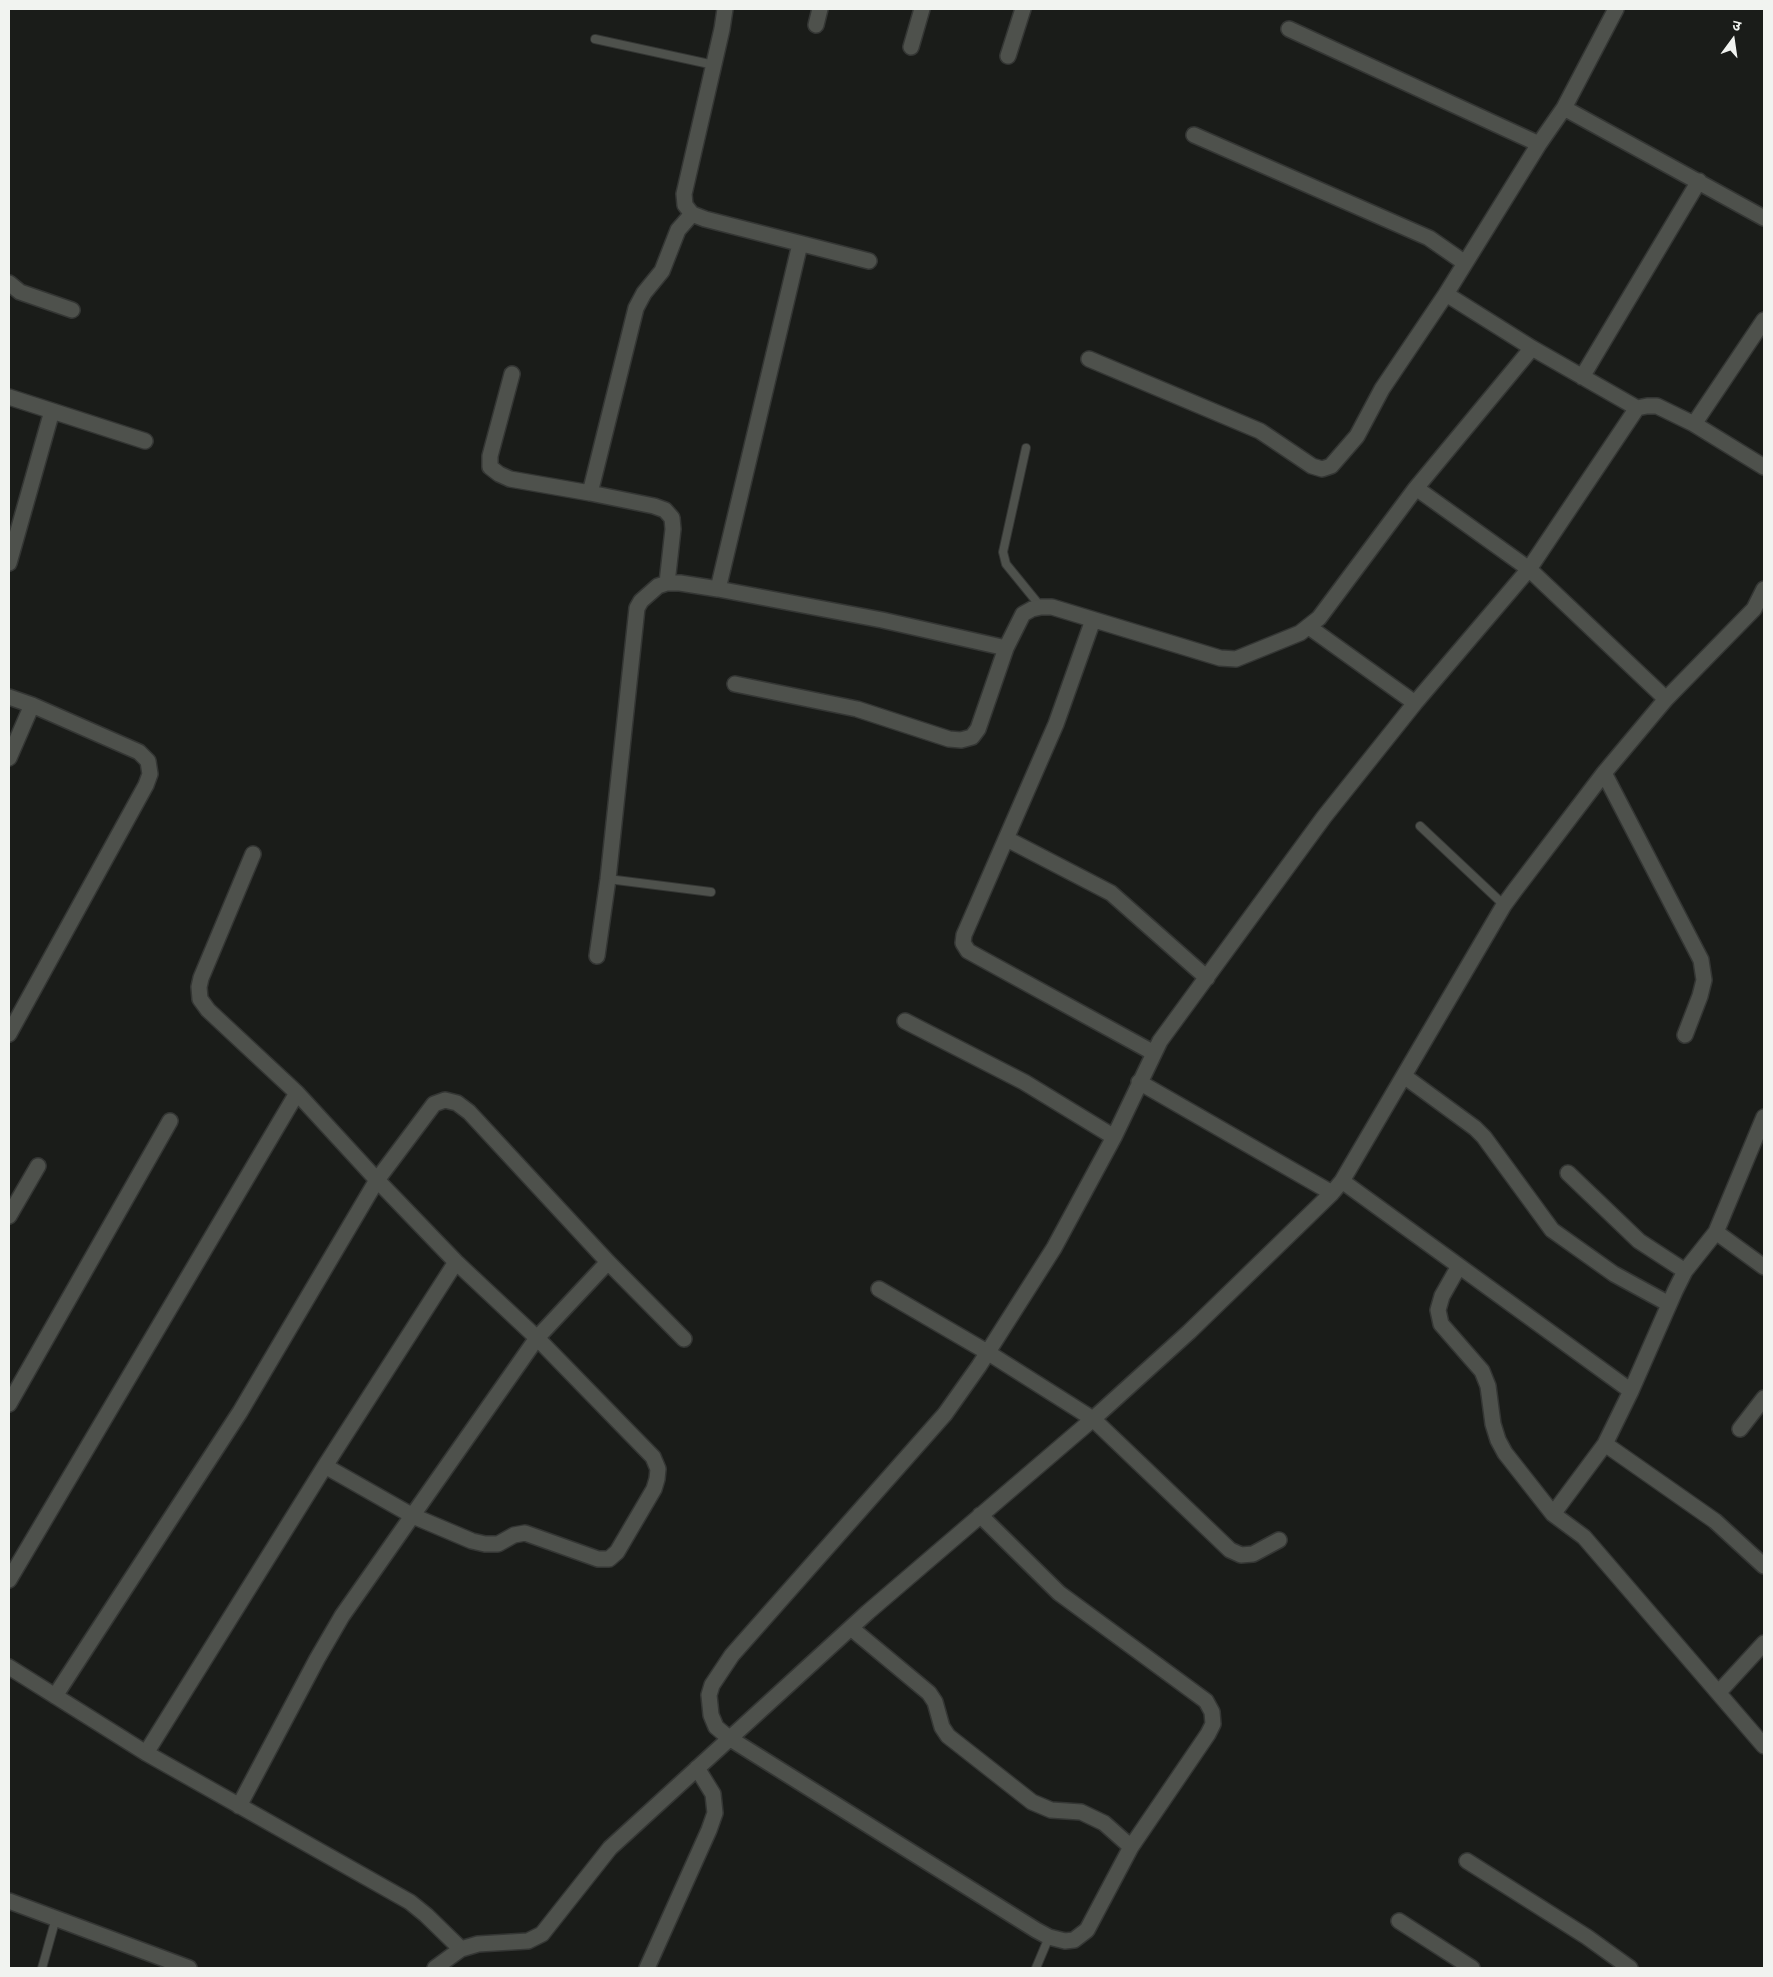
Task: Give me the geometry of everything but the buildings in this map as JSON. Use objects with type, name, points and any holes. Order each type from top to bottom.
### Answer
[{"type":"street","points":[[725,9],[684,194],[685,205],[692,214],[869,261]]},
{"type":"street","points":[[816,25],[820,9]]},
{"type":"street","points":[[911,47],[922,9]]},
{"type":"street","points":[[1008,56],[1023,9]]},
{"type":"street","points":[[1089,359],[1260,431],[1312,466],[1322,469],[1331,466],[1357,436],[1379,394],[1446,294],[1539,144],[1564,108],[1616,9]]},
{"type":"street","points":[[1289,29],[1539,144]]},
{"type":"street","points":[[1564,108],[1764,218]]},
{"type":"street","points":[[1194,136],[1429,238],[1465,263]]},
{"type":"street","points":[[1582,377],[1698,181]]},
{"type":"street","points":[[590,493],[636,308],[644,293],[662,271],[678,230],[692,214]]},
{"type":"street","points":[[718,589],[800,244]]},
{"type":"street","points":[[9,283],[20,292],[72,310]]},
{"type":"street","points":[[1446,294],[1532,348],[1637,408]]},
{"type":"street","points":[[1694,424],[1764,320]]},
{"type":"street","points":[[735,684],[844,706],[949,739],[961,740],[972,738],[978,729],[1006,648],[1024,614],[1032,609],[1052,607],[1220,658],[1236,660],[1300,633],[1319,618],[1416,488],[1532,348]]},
{"type":"street","points":[[512,374],[490,456],[490,467],[510,479],[590,493],[665,510],[672,518],[673,529],[667,583]]},
{"type":"street","points":[[9,397],[145,441]]},
{"type":"street","points":[[980,1515],[1059,1594],[1206,1700],[1212,1712],[1213,1724],[1208,1734],[1132,1847],[1087,1930],[1074,1940],[1065,1941],[1049,1937],[729,1738],[716,1727],[710,1715],[709,1695],[712,1685],[732,1655],[936,1427],[979,1366],[1054,1248],[1114,1137],[1160,1040],[1324,816],[1414,703],[1529,569],[1629,417],[1637,408],[1657,406],[1694,424],[1764,467]]},
{"type":"street","points":[[9,563],[52,411]]},
{"type":"street","points":[[1416,488],[1529,569],[1666,699]]},
{"type":"street","points":[[597,956],[608,879],[637,608],[641,601],[658,586],[667,583],[680,583],[718,589],[882,620],[1006,648]]},
{"type":"street","points":[[435,1968],[461,1949],[478,1944],[528,1941],[542,1934],[610,1848],[851,1628],[1190,1332],[1332,1193],[1342,1181],[1504,905],[1604,772],[1666,699],[1759,611],[1764,589]]},
{"type":"street","points":[[1093,620],[1056,724],[964,935],[963,943],[968,951],[1154,1053]]},
{"type":"street","points":[[1309,627],[1414,703]]},
{"type":"street","points":[[9,697],[32,705],[139,752],[148,761],[150,774],[141,794],[9,1034]]},
{"type":"street","points":[[9,758],[32,705]]},
{"type":"street","points":[[1604,772],[1701,960],[1704,980],[1685,1035]]},
{"type":"street","points":[[1007,839],[1111,893],[1207,978]]},
{"type":"street","points":[[253,854],[201,978],[199,987],[200,999],[208,1010],[297,1093],[456,1262],[537,1338],[653,1457],[658,1469],[654,1489],[617,1552],[608,1559],[598,1559],[525,1533],[514,1535],[498,1544],[472,1541],[413,1516],[325,1466]]},
{"type":"street","points":[[905,1020],[1024,1082],[1114,1137]]},
{"type":"street","points":[[1404,1076],[1475,1128],[1484,1137],[1552,1230],[1614,1274],[1669,1304]]},
{"type":"street","points":[[1139,1082],[1332,1193]]},
{"type":"street","points":[[9,1580],[297,1093]]},
{"type":"street","points":[[55,1696],[240,1412],[377,1180],[434,1104],[444,1100],[457,1103],[469,1112],[608,1262],[684,1339]]},
{"type":"street","points":[[1554,1514],[1605,1444],[1685,1272],[1716,1232],[1764,1117]]},
{"type":"street","points":[[9,1404],[170,1121]]},
{"type":"street","points":[[9,1216],[38,1166]]},
{"type":"street","points":[[1568,1173],[1639,1241],[1685,1272]]},
{"type":"street","points":[[1342,1181],[1631,1391]]},
{"type":"street","points":[[1716,1232],[1764,1267]]},
{"type":"street","points":[[146,1753],[325,1466],[456,1262]]},
{"type":"street","points":[[239,1806],[338,1624],[537,1338],[608,1262]]},
{"type":"street","points":[[1459,1266],[1442,1296],[1438,1310],[1441,1324],[1482,1371],[1488,1386],[1493,1424],[1505,1453],[1554,1514],[1584,1537],[1764,1746]]},
{"type":"street","points":[[879,1289],[987,1352],[1092,1419],[1230,1550],[1241,1555],[1252,1554],[1279,1540]]},
{"type":"street","points":[[1740,1429],[1764,1398]]},
{"type":"street","points":[[1605,1444],[1715,1521],[1764,1566]]},
{"type":"street","points":[[851,1628],[929,1693],[935,1702],[942,1727],[948,1736],[1032,1802],[1052,1810],[1081,1812],[1104,1824],[1132,1847]]},
{"type":"street","points":[[1719,1692],[1764,1643]]},
{"type":"street","points":[[9,1667],[146,1753],[410,1902],[461,1949]]},
{"type":"street","points":[[647,1968],[710,1830],[715,1813],[713,1794],[697,1768]]},
{"type":"street","points":[[1467,1861],[1587,1937],[1630,1968]]},
{"type":"street","points":[[9,1901],[189,1968]]},
{"type":"street","points":[[1399,1922],[1472,1968]]},
{"type":"lane","points":[[595,39],[714,65]]},
{"type":"lane","points":[[1026,448],[1003,552],[1006,564],[1041,607]]},
{"type":"lane","points":[[1420,826],[1504,905]]},
{"type":"lane","points":[[608,879],[711,892]]},
{"type":"lane","points":[[42,1968],[56,1918]]},
{"type":"lane","points":[[1036,1968],[1049,1937]]}]
